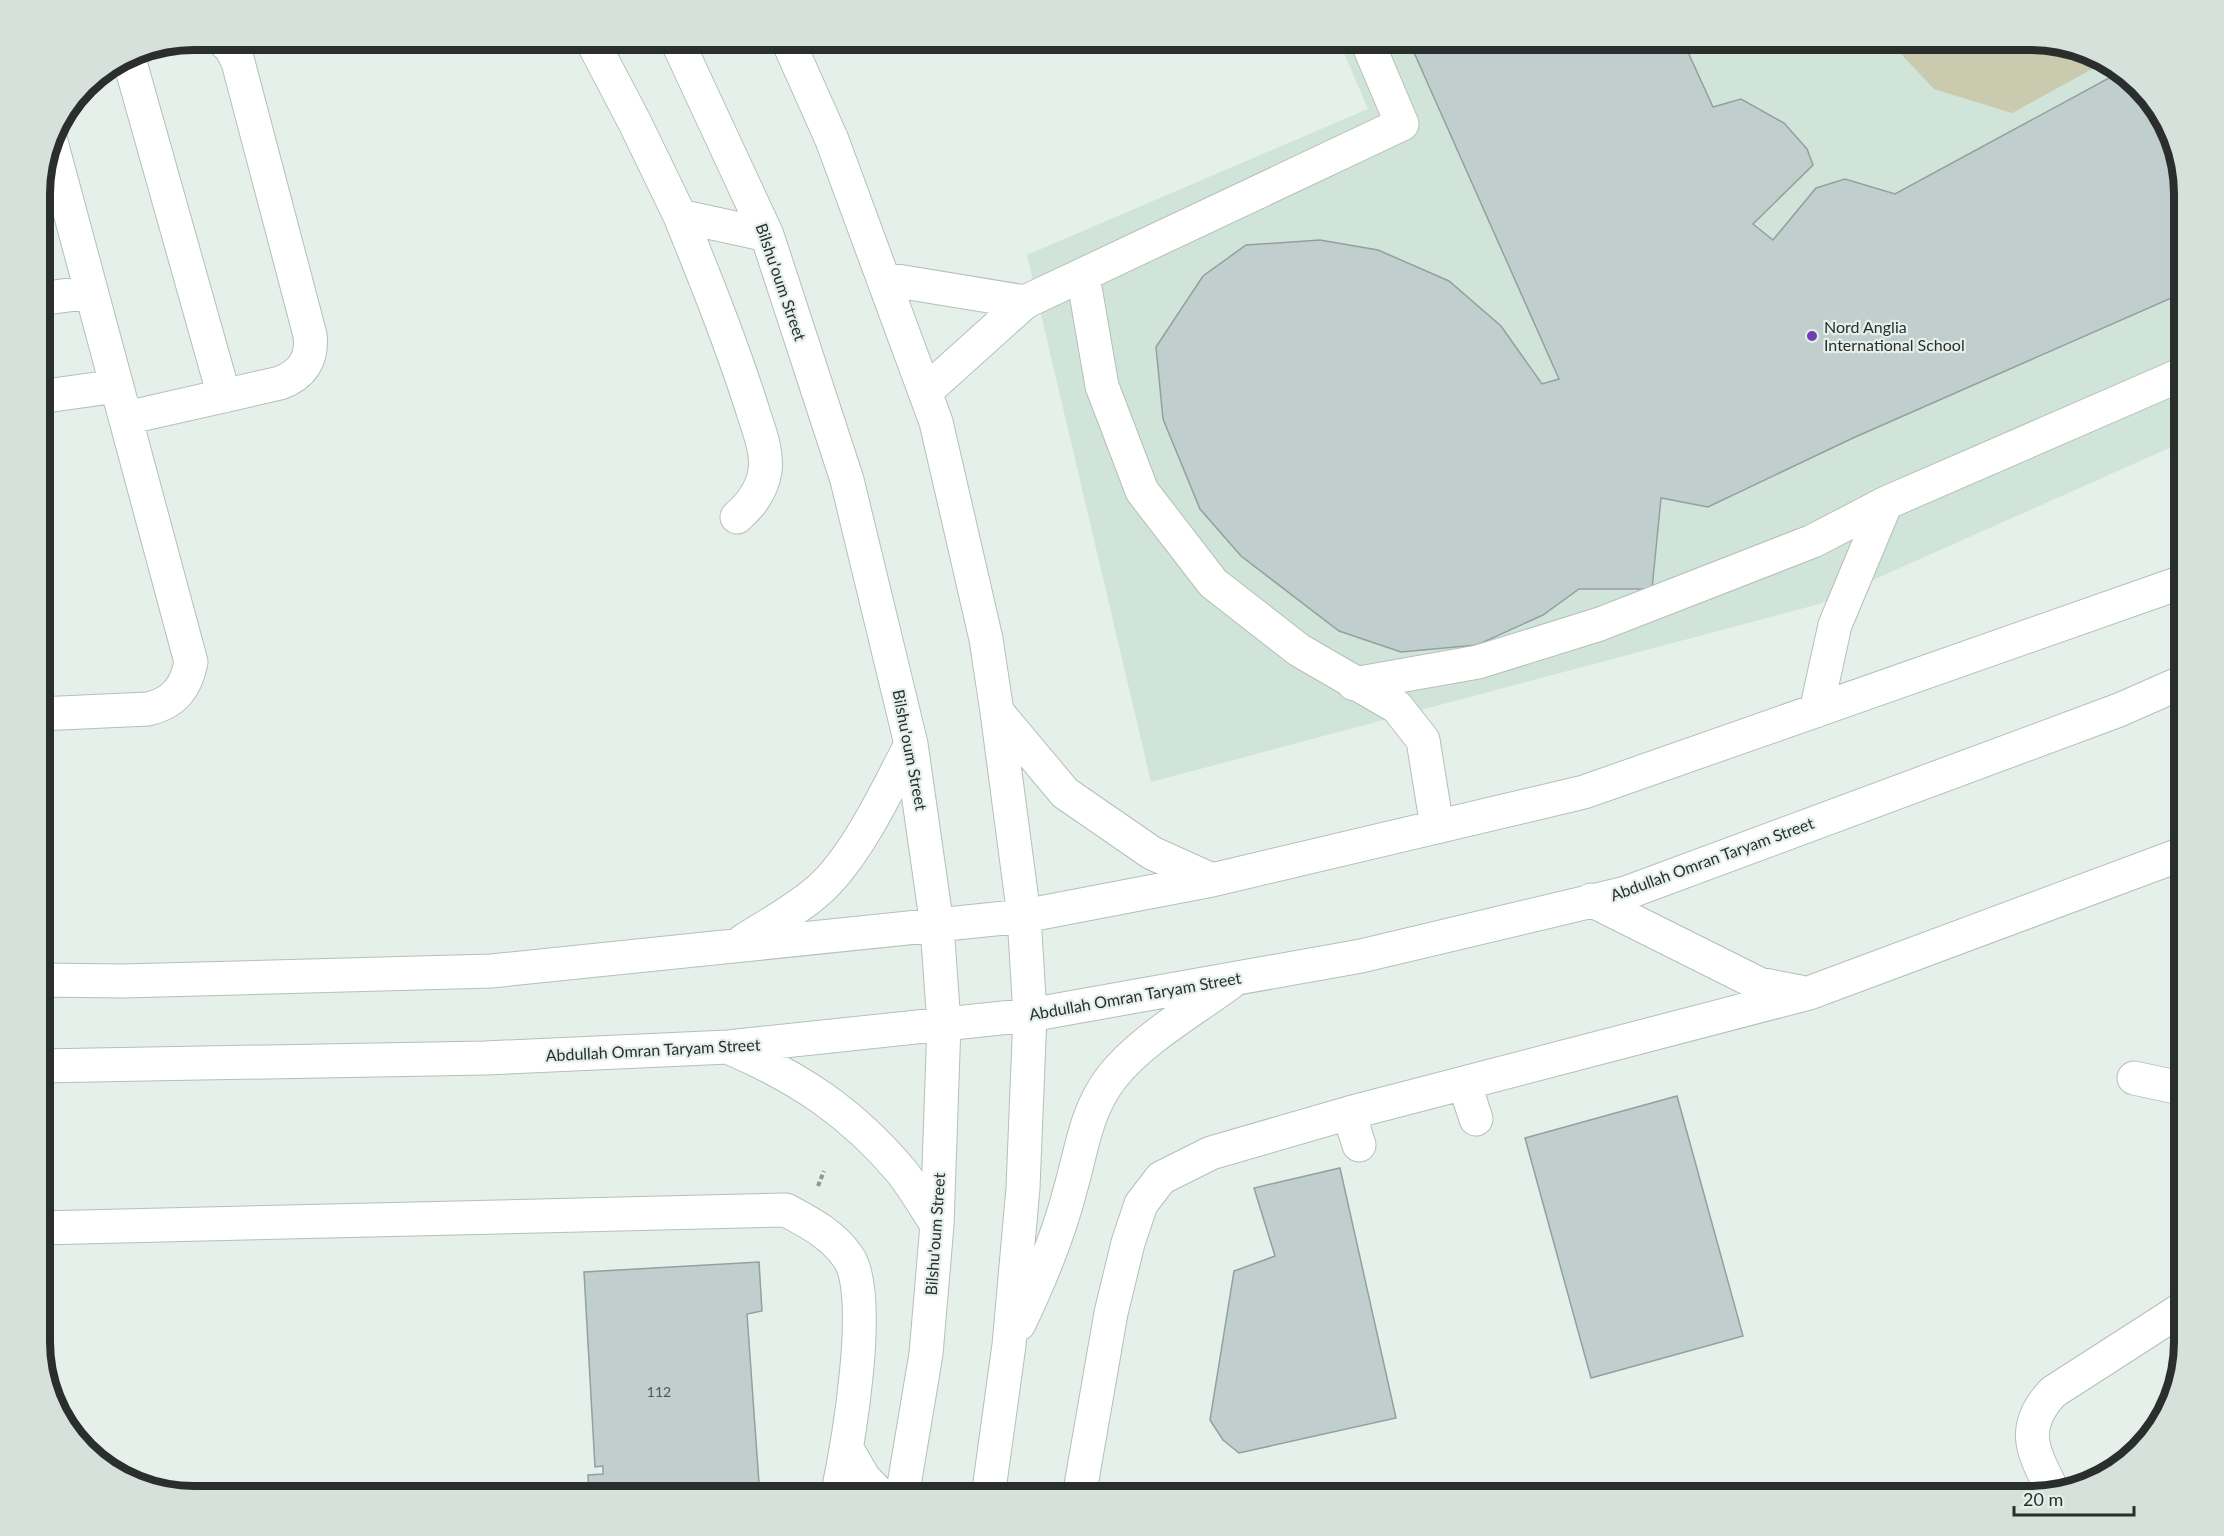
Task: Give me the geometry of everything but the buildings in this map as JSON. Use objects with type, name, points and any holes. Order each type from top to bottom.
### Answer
[{"type":"street","points":[[126,418],[293,378],[304,368],[312,346],[238,62],[232,50]]},
{"type":"street","points":[[597,50],[680,216],[734,355],[763,443],[765,471],[761,484],[748,508],[737,517]]},
{"type":"street","name":"Bilshu'oum Street","points":[[681,50],[767,235],[847,480],[912,744],[938,926],[944,1024],[936,1225],[926,1354],[904,1486]]},
{"type":"street","points":[[792,50],[832,140],[936,422],[986,639],[997,712],[1024,916],[1030,1015],[1023,1188],[1009,1345],[990,1486]]},
{"type":"street","points":[[925,392],[1025,302],[1402,124],[1371,50]]},
{"type":"street","points":[[131,64],[224,396]]},
{"type":"street","points":[[50,713],[148,709],[162,705],[173,698],[188,676],[191,662],[91,292],[52,192],[51,172]]},
{"type":"street","points":[[680,216],[767,235]]},
{"type":"street","points":[[885,279],[1025,302]]},
{"type":"street","points":[[1074,280],[1102,386],[1142,492],[1213,583],[1299,650],[1397,707],[1424,740],[1437,827]]},
{"type":"street","points":[[50,298],[91,292]]},
{"type":"street","points":[[1354,684],[1478,662],[1600,624],[1814,541],[1886,503],[2174,378]]},
{"type":"street","points":[[50,395],[117,386]]},
{"type":"street","points":[[1816,711],[1835,625],[1886,503]]},
{"type":"street","points":[[50,980],[123,981],[491,971],[1024,916],[1212,880],[1584,792],[2174,585]]},
{"type":"street","name":"Abdullah Omran Taryam Street","points":[[50,1066],[485,1058],[728,1047],[1030,1015],[1361,956],[1638,889],[2119,710],[2174,686]]},
{"type":"street","points":[[997,712],[1065,793],[1152,853],[1212,880]]},
{"type":"street","points":[[740,944],[797,908],[827,882],[881,804],[912,744]]},
{"type":"street","points":[[1081,1486],[1111,1313],[1140,1204],[1161,1178],[1211,1153],[1349,1113],[1809,993],[2174,857]]},
{"type":"street","points":[[1591,900],[1759,984],[1809,993]]},
{"type":"street","points":[[1009,1345],[1055,1240],[1072,1187],[1084,1133],[1099,1095],[1124,1062],[1140,1048],[1237,978]]},
{"type":"street","points":[[728,1047],[776,1068],[819,1094],[860,1126],[902,1172],[936,1225]]},
{"type":"street","points":[[2134,1078],[2174,1087]]},
{"type":"street","points":[[1465,1084],[1476,1119]]},
{"type":"street","points":[[1349,1113],[1359,1145]]},
{"type":"street","points":[[50,1228],[786,1210],[821,1228],[850,1258],[861,1306],[848,1449],[840,1486]]},
{"type":"street","points":[[2050,1485],[2033,1448],[2034,1419],[2041,1404],[2053,1392],[2174,1314]]},
{"type":"street","points":[[848,1449],[864,1478],[872,1486]]},
{"type":"shaded area","points":[[1343,50],[2040,50],[2059,52],[2094,64],[2118,79],[2145,106],[2164,138],[2170,156],[2174,193],[2174,446],[1819,604],[1151,782],[1027,255],[1368,109]]},
{"type":"shaded area","points":[[1897,50],[2040,50],[2077,57],[2098,66],[2012,113],[1934,89]]},
{"type":"place","name":"Nord Anglia International School","points":[[1812,336]]}]
